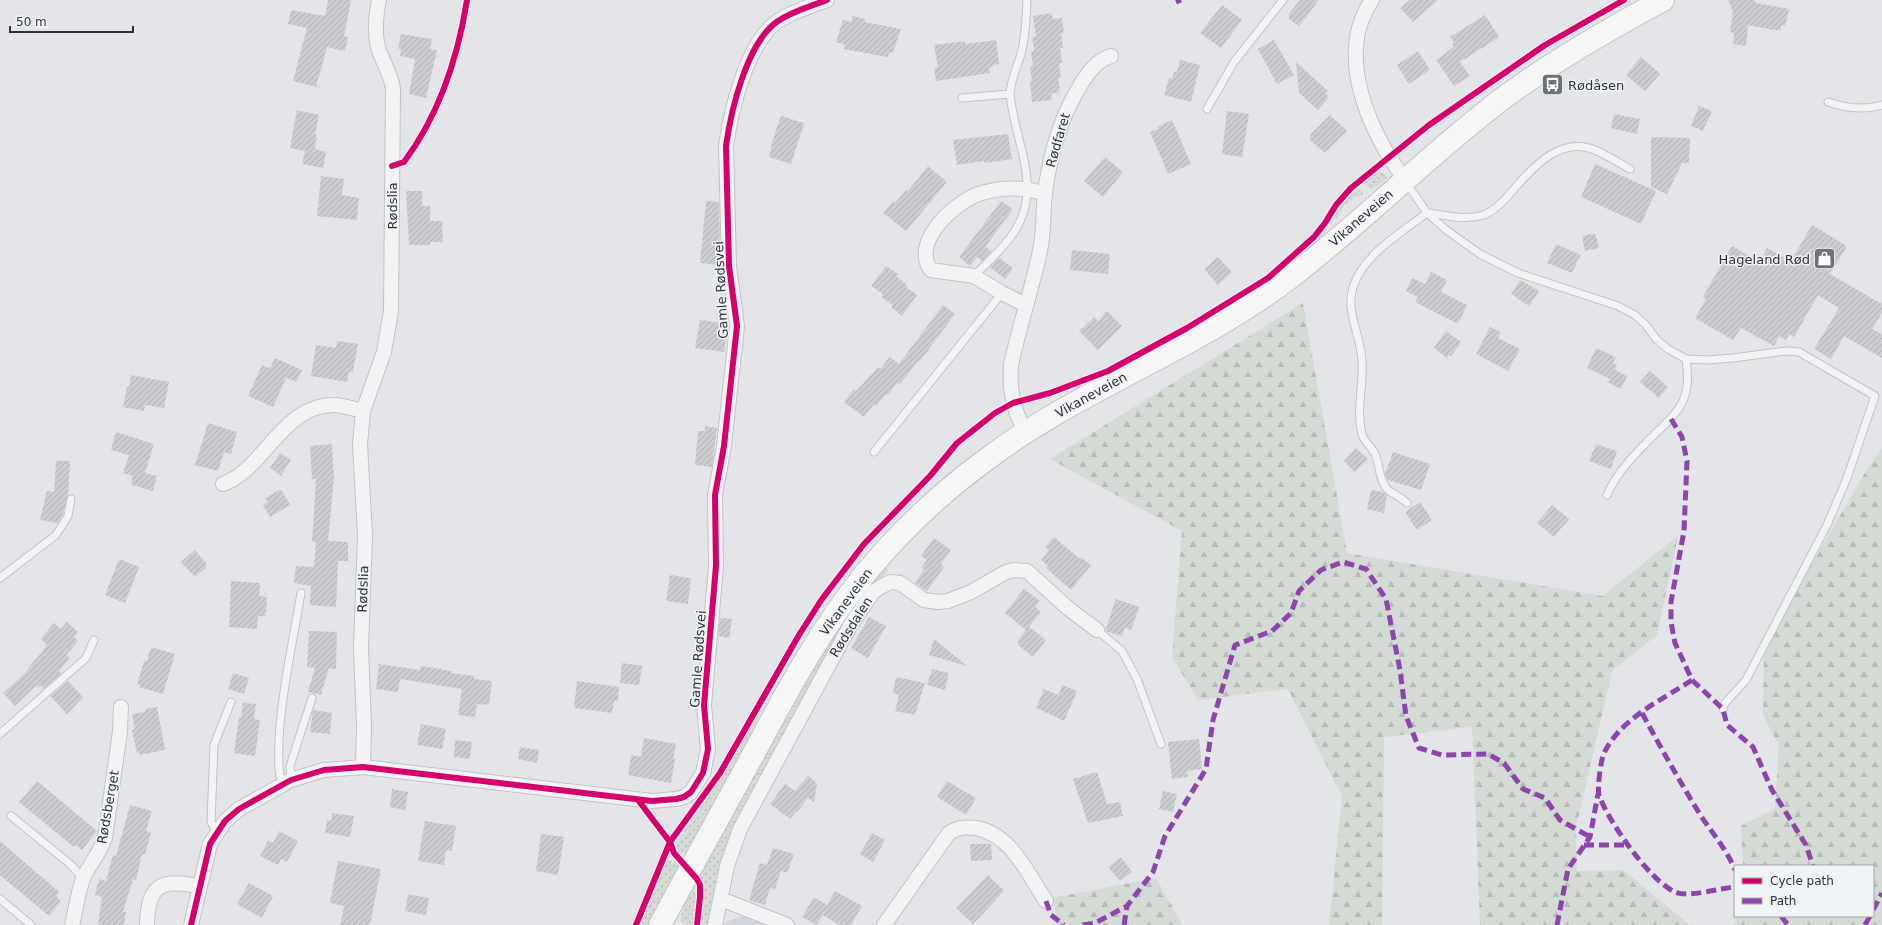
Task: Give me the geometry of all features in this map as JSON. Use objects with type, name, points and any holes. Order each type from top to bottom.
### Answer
[{"type":"main road","name":"Vikaneveien","points":[[660,925],[790,688],[817,643],[865,574],[917,518],[987,458],[1026,432],[1241,312],[1287,280],[1477,119],[1530,79],[1587,42],[1663,0]]},
{"type":"street","name":"Rødslia","points":[[364,767],[361,647],[365,536],[360,444],[363,411],[384,352],[388,331],[392,288],[393,88],[389,72],[378,47],[376,25],[379,0]]},
{"type":"street","name":"Gamle Rødsvei","points":[[191,925],[207,854],[217,832],[225,821],[239,809],[287,782],[324,770],[364,767],[652,801],[684,796],[691,792],[698,783],[703,774],[708,749],[704,705],[716,566],[716,495],[724,446],[737,326],[730,266],[726,146],[729,127],[748,65],[761,38],[769,28],[779,20],[827,0]]},
{"type":"street","points":[[1369,1],[1359,30],[1356,73],[1373,126],[1388,157],[1405,180]]},
{"type":"street","name":"Rødfaret","points":[[1026,432],[1017,415],[1013,403],[1010,380],[1011,365],[1041,248],[1045,194],[1053,148],[1060,123],[1070,101],[1096,65],[1104,58],[1111,56]]},
{"type":"street","points":[[1026,305],[1002,294],[974,276],[932,270],[928,266],[925,252],[929,239],[955,207],[965,200],[992,191],[1011,188],[1028,188],[1045,194]]},
{"type":"street","points":[[223,484],[240,475],[287,426],[303,414],[317,408],[335,405],[363,411]]},
{"type":"street","name":"Rødsdalen","points":[[715,925],[731,850],[740,829],[850,626],[873,592],[891,582],[900,583],[928,601],[943,602],[971,592],[1006,572],[1020,570],[1027,571],[1069,608],[1097,630]]},
{"type":"street","name":"Rødsberget","points":[[72,925],[84,878],[92,862],[102,848],[105,838],[120,731],[121,707]]},
{"type":"street","points":[[884,925],[949,833],[960,828],[981,829],[997,836],[1008,845],[1046,902]]},
{"type":"street","points":[[147,925],[149,906],[152,896],[158,888],[166,883],[178,882],[199,886]]},
{"type":"street","points":[[721,899],[787,925]]},
{"type":"lane","points":[[974,276],[1009,239],[1018,226],[1024,212],[1028,188],[1027,171],[1010,94],[1011,84],[1022,53],[1026,31],[1027,0]]},
{"type":"lane","points":[[1207,109],[1234,62],[1283,0]]},
{"type":"lane","points":[[962,98],[1010,94]]},
{"type":"lane","points":[[1828,102],[1851,107],[1874,107],[1882,105]]},
{"type":"lane","points":[[1407,503],[1388,490],[1384,485],[1375,453],[1364,440],[1362,433],[1360,411],[1362,354],[1353,318],[1351,297],[1353,286],[1366,264],[1381,248],[1427,213],[1461,218],[1486,214],[1504,201],[1541,161],[1561,150],[1582,147],[1595,150],[1630,169]]},
{"type":"lane","points":[[1405,180],[1427,213],[1464,244],[1497,264],[1541,282],[1566,288],[1618,306],[1635,315],[1646,325],[1657,340],[1668,349],[1686,358],[1707,360],[1786,351],[1799,352],[1874,396],[1882,394]]},
{"type":"lane","points":[[874,452],[1002,294]]},
{"type":"lane","points":[[1607,495],[1612,483],[1622,468],[1671,419],[1681,404],[1686,392],[1688,374],[1686,358]]},
{"type":"lane","points":[[1723,709],[1725,703],[1746,680],[1827,524],[1847,478],[1874,396]]},
{"type":"lane","points":[[0,578],[56,536],[68,516],[71,499]]},
{"type":"lane","points":[[287,782],[278,763],[280,725],[301,593]]},
{"type":"lane","points":[[1097,630],[1122,652],[1128,661],[1147,702],[1161,744]]},
{"type":"lane","points":[[0,734],[86,658],[94,640]]},
{"type":"lane","points":[[287,782],[290,766],[312,698]]},
{"type":"lane","points":[[217,832],[211,822],[214,745],[231,702]]},
{"type":"lane","points":[[11,816],[70,864],[84,878]]},
{"type":"lane","points":[[0,899],[31,925]]},
{"type":"shaded area","points":[[742,916],[768,925],[726,925],[726,922]]},
{"type":"green space","points":[[1379,171],[1386,174],[1387,178],[1371,190],[1370,187],[1365,185],[1364,182]]},
{"type":"green space","points":[[1360,189],[1363,194],[1359,197],[1356,196],[1344,206],[1337,219],[1333,218],[1345,201]]},
{"type":"green space","points":[[1303,303],[1347,553],[1602,596],[1678,536],[1657,635],[1612,671],[1576,828],[1577,871],[1623,870],[1690,925],[1480,925],[1472,727],[1384,737],[1382,925],[1329,925],[1342,796],[1288,689],[1198,700],[1172,657],[1182,531],[1050,459]]},
{"type":"green space","points":[[1882,448],[1882,925],[1733,925],[1737,917],[1874,917],[1874,865],[1743,865],[1741,826],[1775,809],[1779,746],[1763,715],[1764,646],[1866,471]]},
{"type":"green space","points":[[882,566],[887,567],[888,570],[846,625],[780,739],[730,835],[723,859],[710,925],[701,925],[704,899],[701,883],[694,889],[696,895],[693,925],[683,925],[684,923],[680,921],[686,896],[775,733],[829,644]]},
{"type":"green space","points":[[762,705],[751,739],[690,851],[680,854],[677,850],[677,842],[726,771]]},
{"type":"green space","points":[[667,860],[680,864],[650,925],[640,925],[662,869]]},
{"type":"green space","points":[[1156,878],[1183,925],[1058,925],[1052,898]]},
{"type":"building","points":[[328,0],[351,0],[344,36],[348,37],[345,51],[327,47],[316,87],[293,81],[307,28],[288,24],[291,10],[325,16]]},
{"type":"building","points":[[1300,0],[1319,0],[1299,26],[1289,19],[1289,14]]},
{"type":"building","points":[[1410,0],[1438,0],[1413,22],[1400,8]]},
{"type":"building","points":[[1728,0],[1754,0],[1756,3],[1789,9],[1785,26],[1781,25],[1781,30],[1774,30],[1748,25],[1746,46],[1733,44],[1734,33],[1730,32],[1733,12]]},
{"type":"building","points":[[1222,5],[1242,20],[1221,48],[1200,33]]},
{"type":"building","points":[[1052,13],[1053,19],[1062,18],[1064,33],[1061,33],[1063,48],[1060,48],[1062,63],[1059,63],[1061,78],[1058,78],[1060,92],[1051,94],[1052,100],[1032,102],[1030,67],[1033,66],[1031,52],[1034,51],[1032,37],[1036,37],[1033,16]]},
{"type":"building","points":[[1485,15],[1499,37],[1460,62],[1470,76],[1454,86],[1436,60],[1454,47],[1452,44],[1454,42],[1450,37]]},
{"type":"building","points":[[853,16],[865,19],[865,22],[901,29],[893,53],[889,52],[888,57],[844,49],[845,45],[836,42],[843,20],[851,22]]},
{"type":"building","points":[[401,34],[432,39],[430,49],[437,50],[426,98],[409,94],[415,59],[400,56],[401,49],[398,49]]},
{"type":"building","points":[[996,40],[999,64],[993,65],[993,67],[989,68],[990,73],[936,81],[934,68],[938,67],[934,45],[965,41],[965,44]]},
{"type":"building","points":[[1274,40],[1294,75],[1277,84],[1258,49]]},
{"type":"building","points":[[1418,51],[1430,70],[1409,84],[1397,65]]},
{"type":"building","points":[[1641,57],[1660,74],[1645,91],[1626,75]]},
{"type":"building","points":[[1180,60],[1200,65],[1191,102],[1164,95],[1169,78],[1172,79],[1174,72],[1177,72]]},
{"type":"building","points":[[1296,62],[1328,91],[1326,94],[1329,97],[1318,110],[1299,93]]},
{"type":"building","points":[[1699,106],[1712,111],[1703,131],[1691,126]]},
{"type":"building","points":[[297,110],[319,115],[315,135],[317,135],[315,149],[326,152],[323,168],[302,164],[305,151],[290,148]]},
{"type":"building","points":[[1227,111],[1249,114],[1242,157],[1222,154]]},
{"type":"building","points":[[1614,114],[1640,119],[1637,134],[1611,128]]},
{"type":"building","points":[[1330,115],[1347,131],[1325,153],[1309,139],[1311,136],[1310,135]]},
{"type":"building","points":[[781,116],[804,123],[791,164],[769,157],[771,145]]},
{"type":"building","points":[[1172,120],[1191,164],[1168,174],[1150,132]]},
{"type":"building","points":[[1008,134],[1012,159],[957,165],[953,140]]},
{"type":"building","points":[[1651,137],[1690,138],[1689,163],[1682,163],[1667,194],[1651,187]]},
{"type":"building","points":[[1105,157],[1123,172],[1103,197],[1084,181]]},
{"type":"building","points":[[1595,164],[1656,191],[1641,224],[1581,197]]},
{"type":"building","points":[[928,166],[947,182],[906,231],[883,213],[893,201],[895,203],[906,190],[908,191]]},
{"type":"building","points":[[321,176],[344,179],[342,195],[359,198],[357,220],[317,216]]},
{"type":"building","points":[[406,191],[422,191],[422,206],[430,206],[430,221],[442,221],[443,242],[430,242],[430,245],[409,245]]},
{"type":"building","points":[[706,201],[719,202],[719,265],[700,263]]},
{"type":"building","points":[[1001,201],[1013,209],[985,247],[991,251],[982,261],[977,257],[970,266],[959,257]]},
{"type":"building","points":[[1812,225],[1847,246],[1830,274],[1882,304],[1882,313],[1872,329],[1882,334],[1882,358],[1844,336],[1831,359],[1814,349],[1839,308],[1818,295],[1794,337],[1789,334],[1786,340],[1779,336],[1774,346],[1741,328],[1733,340],[1695,318],[1706,299],[1703,297],[1732,246],[1760,262],[1767,248],[1791,261]]},
{"type":"building","points":[[1595,233],[1599,248],[1585,251],[1582,236]]},
{"type":"building","points":[[1556,244],[1581,255],[1572,273],[1547,263]]},
{"type":"building","points":[[1072,250],[1110,254],[1108,274],[1070,270]]},
{"type":"building","points":[[1218,257],[1232,272],[1218,285],[1204,269]]},
{"type":"building","points":[[999,258],[1013,268],[1005,279],[990,267]]},
{"type":"building","points":[[886,266],[898,274],[896,276],[907,285],[906,287],[917,295],[902,316],[891,307],[893,305],[881,297],[883,294],[871,286]]},
{"type":"building","points":[[1431,272],[1447,280],[1441,292],[1467,305],[1458,324],[1415,302],[1418,297],[1406,291],[1412,278],[1425,284]]},
{"type":"building","points":[[1520,280],[1539,291],[1529,306],[1511,294]]},
{"type":"building","points":[[943,305],[955,314],[920,361],[919,360],[900,384],[897,383],[888,395],[886,394],[876,406],[874,404],[864,417],[844,402],[854,389],[856,391],[878,367],[880,369],[890,357],[899,364]]},
{"type":"building","points":[[1107,311],[1122,326],[1098,350],[1079,331],[1094,317],[1098,321]]},
{"type":"building","points":[[700,320],[728,324],[724,352],[695,348]]},
{"type":"building","points":[[1490,327],[1501,332],[1498,338],[1520,349],[1508,371],[1476,354]]},
{"type":"building","points":[[1446,331],[1461,342],[1451,356],[1449,355],[1447,358],[1434,348]]},
{"type":"building","points":[[337,341],[358,344],[353,372],[349,372],[347,382],[311,376],[316,345],[336,348]]},
{"type":"building","points":[[1596,348],[1616,357],[1613,363],[1617,365],[1615,370],[1627,376],[1621,389],[1608,382],[1610,379],[1587,368]]},
{"type":"building","points":[[275,358],[302,370],[296,382],[286,378],[273,407],[248,396],[262,365],[270,368]]},
{"type":"building","points":[[1650,371],[1668,387],[1659,398],[1640,382]]},
{"type":"building","points":[[131,375],[169,382],[164,408],[145,405],[144,411],[123,407]]},
{"type":"building","points":[[208,423],[237,432],[231,454],[224,452],[218,471],[195,465]]},
{"type":"building","points":[[705,426],[717,428],[712,467],[695,465],[698,431],[705,431]]},
{"type":"building","points":[[116,432],[154,444],[145,473],[157,476],[153,491],[131,484],[133,476],[123,473],[129,455],[111,450]]},
{"type":"building","points":[[332,444],[334,478],[328,541],[348,542],[348,561],[338,561],[336,607],[310,605],[311,586],[294,583],[296,566],[314,567],[316,542],[312,542],[316,479],[312,479],[310,446]]},
{"type":"building","points":[[1596,444],[1617,451],[1611,469],[1589,461]]},
{"type":"building","points":[[1356,448],[1368,459],[1355,472],[1344,461]]},
{"type":"building","points":[[1393,452],[1430,464],[1421,490],[1388,480],[1385,474]]},
{"type":"building","points":[[280,453],[291,460],[281,476],[270,468]]},
{"type":"building","points":[[56,461],[70,461],[68,495],[63,514],[58,523],[40,520],[47,491],[54,492]]},
{"type":"building","points":[[281,489],[290,505],[270,517],[263,505],[268,502],[265,498]]},
{"type":"building","points":[[1371,490],[1383,492],[1387,495],[1384,513],[1367,509]]},
{"type":"building","points":[[1420,502],[1432,520],[1417,530],[1405,512]]},
{"type":"building","points":[[1552,505],[1569,519],[1554,537],[1537,523]]},
{"type":"building","points":[[1054,537],[1080,559],[1081,557],[1091,565],[1071,590],[1046,568],[1048,566],[1041,560],[1049,550],[1045,547]]},
{"type":"building","points":[[934,538],[951,550],[941,564],[944,567],[927,591],[915,583],[924,570],[921,568],[927,560],[921,556]]},
{"type":"building","points":[[195,550],[206,563],[206,568],[195,577],[181,562]]},
{"type":"building","points":[[119,559],[139,567],[125,603],[105,595]]},
{"type":"building","points":[[670,575],[691,578],[688,604],[666,601]]},
{"type":"building","points":[[231,581],[260,583],[259,596],[267,597],[266,616],[258,616],[257,629],[229,627]]},
{"type":"building","points":[[1024,589],[1040,601],[1035,607],[1041,612],[1029,627],[1046,640],[1033,657],[1018,645],[1019,644],[1017,642],[1026,630],[1005,613]]},
{"type":"building","points":[[1116,599],[1139,607],[1131,630],[1125,628],[1122,636],[1105,631]]},
{"type":"building","points":[[869,617],[886,626],[868,658],[851,648]]},
{"type":"building","points":[[720,618],[732,619],[729,638],[718,636]]},
{"type":"building","points":[[67,622],[78,632],[74,637],[78,641],[66,655],[70,658],[59,671],[61,674],[43,689],[40,685],[39,687],[37,685],[15,706],[3,693],[24,674],[47,645],[41,639],[54,623],[61,629]]},
{"type":"building","points":[[309,631],[337,632],[336,669],[329,668],[321,695],[308,692],[315,668],[307,667]]},
{"type":"building","points":[[934,639],[967,666],[929,655]]},
{"type":"building","points":[[151,647],[175,654],[163,694],[139,687],[140,684],[137,684],[144,661],[147,661]]},
{"type":"building","points":[[622,663],[642,666],[639,685],[620,683]]},
{"type":"building","points":[[379,664],[420,670],[421,666],[451,671],[451,673],[474,676],[474,679],[492,681],[489,705],[477,704],[475,717],[458,715],[462,689],[400,679],[398,692],[376,689]]},
{"type":"building","points":[[932,669],[949,673],[945,690],[927,685]]},
{"type":"building","points":[[233,673],[249,678],[244,694],[228,689]]},
{"type":"building","points":[[896,677],[925,683],[915,715],[895,711],[899,695],[893,693]]},
{"type":"building","points":[[68,681],[83,697],[67,714],[50,696]]},
{"type":"building","points":[[577,681],[619,687],[618,701],[614,701],[612,713],[574,708]]},
{"type":"building","points":[[1063,685],[1077,691],[1064,721],[1036,708],[1044,689],[1058,695]]},
{"type":"building","points":[[243,703],[256,704],[254,719],[260,720],[255,756],[234,753],[239,717],[241,718]]},
{"type":"building","points":[[157,707],[165,750],[140,755],[137,753],[132,730],[135,729],[132,714],[145,712],[145,709]]},
{"type":"building","points":[[313,710],[332,713],[330,734],[310,732]]},
{"type":"building","points":[[421,724],[446,729],[442,749],[417,745]]},
{"type":"building","points":[[644,738],[676,744],[671,783],[628,775],[631,755],[641,757]]},
{"type":"building","points":[[1199,739],[1202,769],[1187,771],[1188,777],[1172,779],[1168,742]]},
{"type":"building","points":[[455,740],[472,742],[470,759],[454,757]]},
{"type":"building","points":[[520,747],[539,750],[537,763],[518,759]]},
{"type":"building","points":[[1097,772],[1107,804],[1120,802],[1123,816],[1088,823],[1073,779]]},
{"type":"building","points":[[808,776],[817,783],[814,802],[808,798],[790,819],[770,804],[785,784],[795,791]]},
{"type":"building","points":[[37,781],[97,831],[82,850],[76,845],[74,847],[19,802]]},
{"type":"building","points":[[947,781],[976,798],[966,815],[937,797]]},
{"type":"building","points":[[392,789],[408,792],[405,810],[390,807]]},
{"type":"building","points":[[1163,791],[1177,794],[1173,812],[1159,809]]},
{"type":"building","points":[[130,805],[152,811],[146,831],[151,833],[145,855],[142,854],[136,880],[133,879],[123,912],[126,912],[124,925],[98,925],[102,897],[95,895],[99,879],[106,881],[113,855],[116,856]]},
{"type":"building","points":[[332,813],[354,816],[350,837],[325,833],[327,820],[331,821]]},
{"type":"building","points":[[425,821],[456,826],[452,851],[446,850],[444,865],[418,861]]},
{"type":"building","points":[[279,831],[298,841],[287,862],[281,859],[278,865],[260,856],[268,841],[273,843]]},
{"type":"building","points":[[872,833],[885,840],[873,862],[860,854]]},
{"type":"building","points":[[541,834],[564,837],[558,875],[536,871]]},
{"type":"building","points":[[0,841],[59,892],[56,896],[61,901],[49,916],[0,875]]},
{"type":"building","points":[[970,844],[991,844],[992,860],[971,861]]},
{"type":"building","points":[[773,848],[794,854],[787,873],[781,871],[775,889],[770,888],[765,905],[749,900],[760,863],[767,865]]},
{"type":"building","points":[[1121,857],[1132,872],[1120,881],[1108,867]]},
{"type":"building","points":[[338,861],[381,869],[370,925],[340,925],[344,906],[330,903]]},
{"type":"building","points":[[988,875],[1004,891],[973,924],[956,908]]},
{"type":"building","points":[[249,883],[273,896],[262,918],[237,904]]},
{"type":"building","points":[[835,891],[862,906],[851,925],[839,925],[823,915],[816,925],[802,917],[814,897],[827,905]]},
{"type":"building","points":[[408,894],[429,898],[426,915],[405,911]]},
{"type":"marked path","points":[[1176,2],[1181,0]]},
{"type":"marked path","points":[[1671,419],[1682,437],[1687,461],[1684,531],[1671,602],[1671,622],[1675,643],[1692,680],[1723,709],[1727,725],[1753,747],[1772,790],[1806,845],[1813,865]]},
{"type":"marked path","points":[[1083,925],[1095,923],[1127,906],[1153,872],[1165,836],[1206,769],[1213,720],[1235,645],[1272,631],[1291,613],[1299,591],[1321,570],[1343,562],[1366,569],[1386,599],[1400,670],[1406,716],[1419,748],[1442,755],[1488,754],[1504,763],[1523,789],[1545,798],[1560,820],[1590,837]]},
{"type":"marked path","points":[[1692,680],[1631,720],[1611,741],[1604,753],[1602,761],[1599,781],[1599,795],[1611,820],[1620,834],[1642,863],[1665,886],[1681,894],[1734,887]]},
{"type":"marked path","points":[[1642,713],[1701,816],[1724,849],[1734,868]]},
{"type":"marked path","points":[[1557,925],[1568,869],[1590,837],[1598,794]]},
{"type":"marked path","points":[[1584,845],[1628,845]]},
{"type":"marked path","points":[[1874,908],[1882,893]]},
{"type":"marked path","points":[[1046,901],[1051,915],[1064,925]]},
{"type":"marked path","points":[[1124,925],[1127,906]]},
{"type":"marked path","points":[[1782,917],[1788,925]]},
{"type":"marked path","points":[[1865,925],[1869,917]]},
{"type":"cycle path","points":[[392,166],[404,162],[416,144],[437,105],[452,64],[467,0]]},
{"type":"cycle path","points":[[191,925],[210,844],[225,821],[239,809],[291,780],[324,770],[363,767],[652,801],[676,799],[684,797],[691,792],[703,773],[708,749],[704,705],[716,566],[715,495],[724,446],[737,326],[729,266],[726,146],[728,131],[736,96],[749,60],[767,31],[778,21],[790,14],[827,0]]},
{"type":"cycle path","points":[[636,925],[670,842],[720,773],[799,635],[822,599],[864,544],[930,476],[957,443],[995,413],[1013,403],[1050,393],[1108,371],[1187,328],[1268,278],[1314,237],[1336,205],[1351,188],[1429,125],[1545,45],[1624,0]]},
{"type":"cycle path","points":[[638,800],[670,842],[674,853],[697,879],[700,885],[697,925]]},
{"type":"place","name":"Rødåsen","points":[[1552,85]]},
{"type":"place","name":"Hageland Rød","points":[[1825,259]]}]
